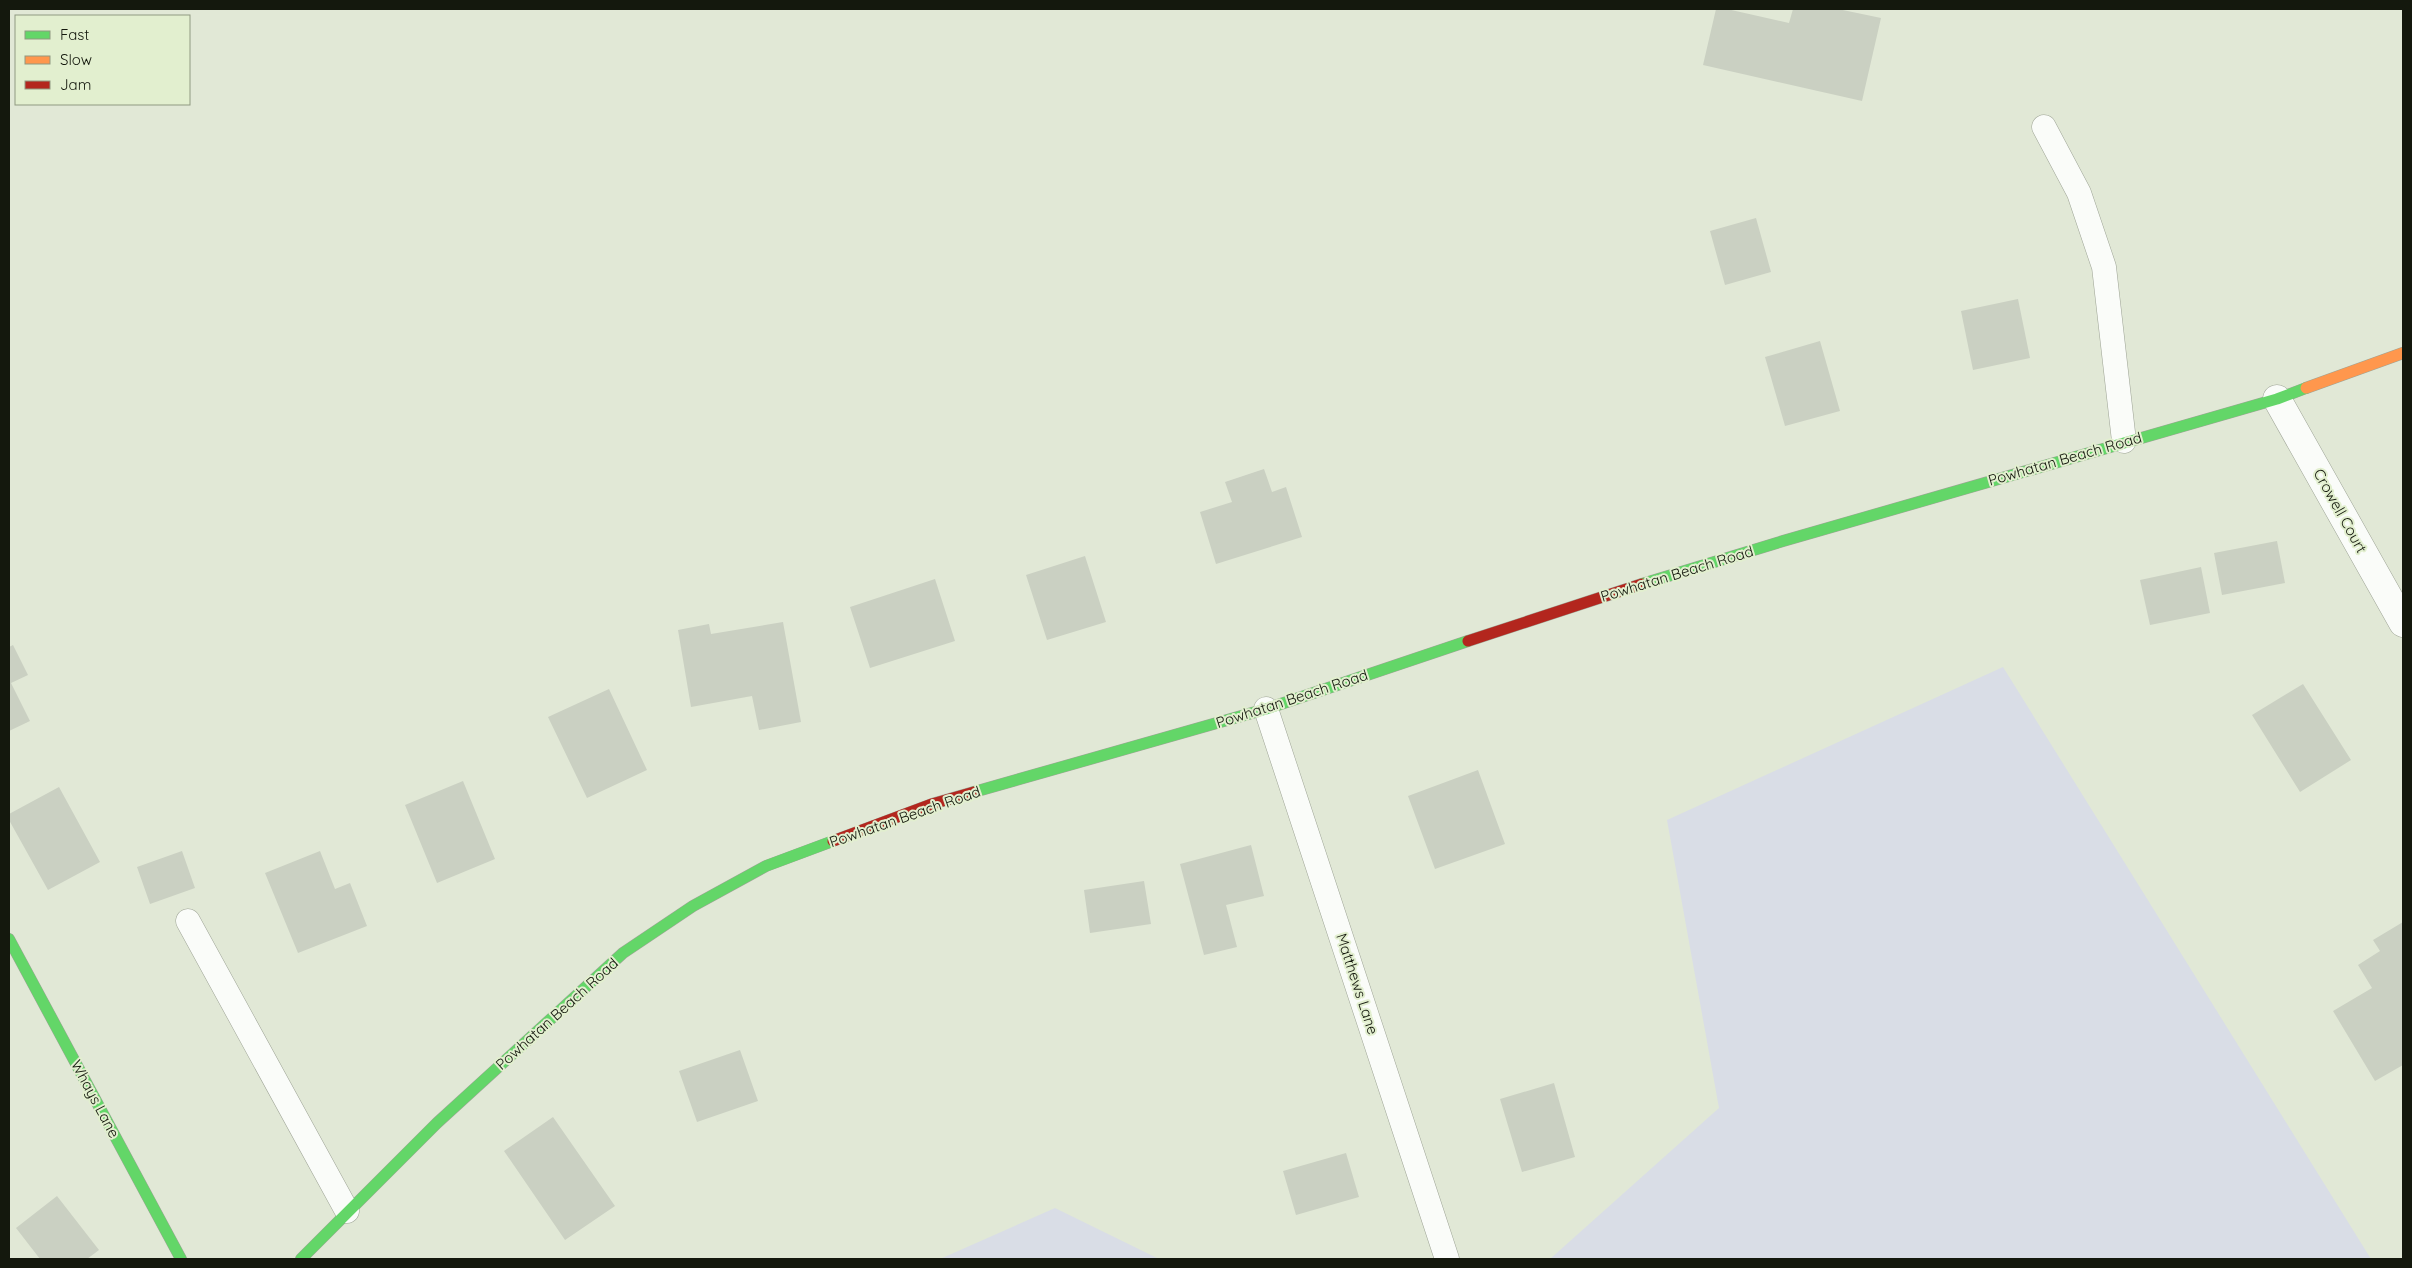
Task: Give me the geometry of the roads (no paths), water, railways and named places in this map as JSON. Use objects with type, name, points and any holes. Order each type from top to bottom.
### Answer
[{"type":"street","name":"Powhatan Beach Road","points":[[301,1259],[437,1123],[623,953],[693,906],[766,866],[932,804],[1266,709],[1625,590],[1783,541],[2124,441],[2277,399],[2403,353]]},
{"type":"street","name":"Crowell Court","points":[[2277,399],[2403,623]]},
{"type":"street","name":"Whays Lane","points":[[9,939],[181,1259]]},
{"type":"lane","points":[[2044,127],[2079,193],[2104,267],[2124,441]]},
{"type":"lane","name":"Matthews Lane","points":[[1266,709],[1447,1259]]},
{"type":"lane","points":[[188,922],[347,1211]]}]
